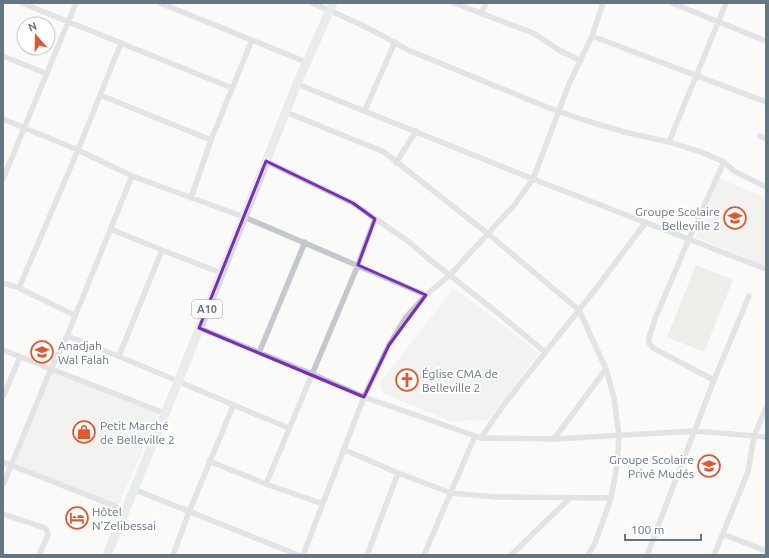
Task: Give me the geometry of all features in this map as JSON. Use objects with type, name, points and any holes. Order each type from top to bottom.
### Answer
[{"type":"main road","name":"A10","points":[[107,555],[297,84],[331,6]]},
{"type":"street","points":[[22,3],[232,88]]},
{"type":"street","points":[[3,179],[76,3]]},
{"type":"street","points":[[160,3],[306,62]]},
{"type":"street","points":[[312,3],[331,6],[408,50],[425,58],[558,112],[624,132],[669,142],[701,152],[724,162],[734,171],[766,187]]},
{"type":"street","points":[[454,3],[533,34],[581,61]]},
{"type":"street","points":[[481,14],[486,3]]},
{"type":"street","points":[[303,555],[345,450],[364,397],[389,345],[406,317],[426,295],[450,275],[515,204],[533,179],[569,84],[592,36],[603,3]]},
{"type":"street","points":[[672,3],[766,41]]},
{"type":"street","points":[[669,142],[726,3]]},
{"type":"street","points":[[592,36],[766,102]]},
{"type":"street","points":[[191,198],[211,140],[252,40]]},
{"type":"street","points":[[365,110],[395,42]]},
{"type":"street","points":[[19,288],[78,150],[121,43]]},
{"type":"street","points":[[3,56],[47,74]]},
{"type":"street","points":[[297,84],[365,110],[533,179],[766,269]]},
{"type":"street","points":[[100,95],[211,140]]},
{"type":"street","points":[[286,112],[384,152],[396,163],[487,233],[579,310],[606,369],[614,398],[619,436],[617,465],[611,498],[595,543],[588,555]]},
{"type":"street","points":[[3,119],[78,150],[132,176],[244,217],[426,295]]},
{"type":"street","points":[[396,163],[416,131]]},
{"type":"street","points":[[266,161],[353,202],[375,219],[410,242],[545,352]]},
{"type":"street","points":[[714,380],[653,348],[649,343],[649,338],[655,319],[689,239],[724,162]]},
{"type":"street","points":[[3,485],[51,369],[67,336],[74,315],[132,176]]},
{"type":"street","points":[[266,484],[358,265],[375,219]]},
{"type":"street","points":[[424,555],[451,493],[478,437],[598,286],[646,222]]},
{"type":"street","points":[[110,229],[221,272]]},
{"type":"street","points":[[259,353],[305,242]]},
{"type":"street","points":[[119,356],[162,250]]},
{"type":"street","points":[[3,283],[19,288],[74,315]]},
{"type":"street","points":[[647,555],[714,380],[749,296]]},
{"type":"street","points":[[199,328],[364,397],[478,437],[554,439],[695,431],[766,437]]},
{"type":"street","points":[[67,336],[119,356],[233,406],[289,428]]},
{"type":"street","points":[[3,350],[164,413]]},
{"type":"street","points":[[3,397],[20,357]]},
{"type":"street","points":[[554,439],[606,369]]},
{"type":"street","points":[[173,555],[209,461],[233,406]]},
{"type":"street","points":[[714,555],[748,472],[754,436],[766,408]]},
{"type":"street","points":[[345,450],[398,474],[451,493],[496,497],[611,498]]},
{"type":"street","points":[[209,461],[266,484],[324,504]]},
{"type":"street","points":[[3,462],[125,510]]},
{"type":"street","points":[[366,555],[398,474]]},
{"type":"street","points":[[133,489],[298,555]]},
{"type":"street","points":[[511,555],[570,498]]},
{"type":"street","points":[[3,514],[45,528],[48,535],[39,555]]},
{"type":"street","points":[[723,534],[766,551]]},
{"type":"highlighted area","points":[[266,161],[353,203],[375,219],[358,265],[426,295],[389,345],[364,397],[199,328]]},
{"type":"shaded area","points":[[719,178],[766,198],[766,266],[696,237]]},
{"type":"shaded area","points":[[696,265],[733,280],[704,352],[667,337]]},
{"type":"shaded area","points":[[454,288],[539,353],[488,420],[450,421],[383,393],[379,384]]},
{"type":"shaded area","points":[[52,370],[159,412],[118,506],[15,464]]},
{"type":"place","name":"Groupe Scolaire Belleville 2","points":[[735,218]]},
{"type":"place","name":"Anadjah Wal Falah","points":[[42,352]]},
{"type":"place","name":"Église CMA de Belleville 2","points":[[407,380]]},
{"type":"place","name":"Petit Marché de Belleville 2","points":[[84,432]]},
{"type":"place","name":"Groupe Scolaire Privé Mudés","points":[[709,466]]},
{"type":"place","name":"Hôtel N'Zelibessai","points":[[77,518]]}]
